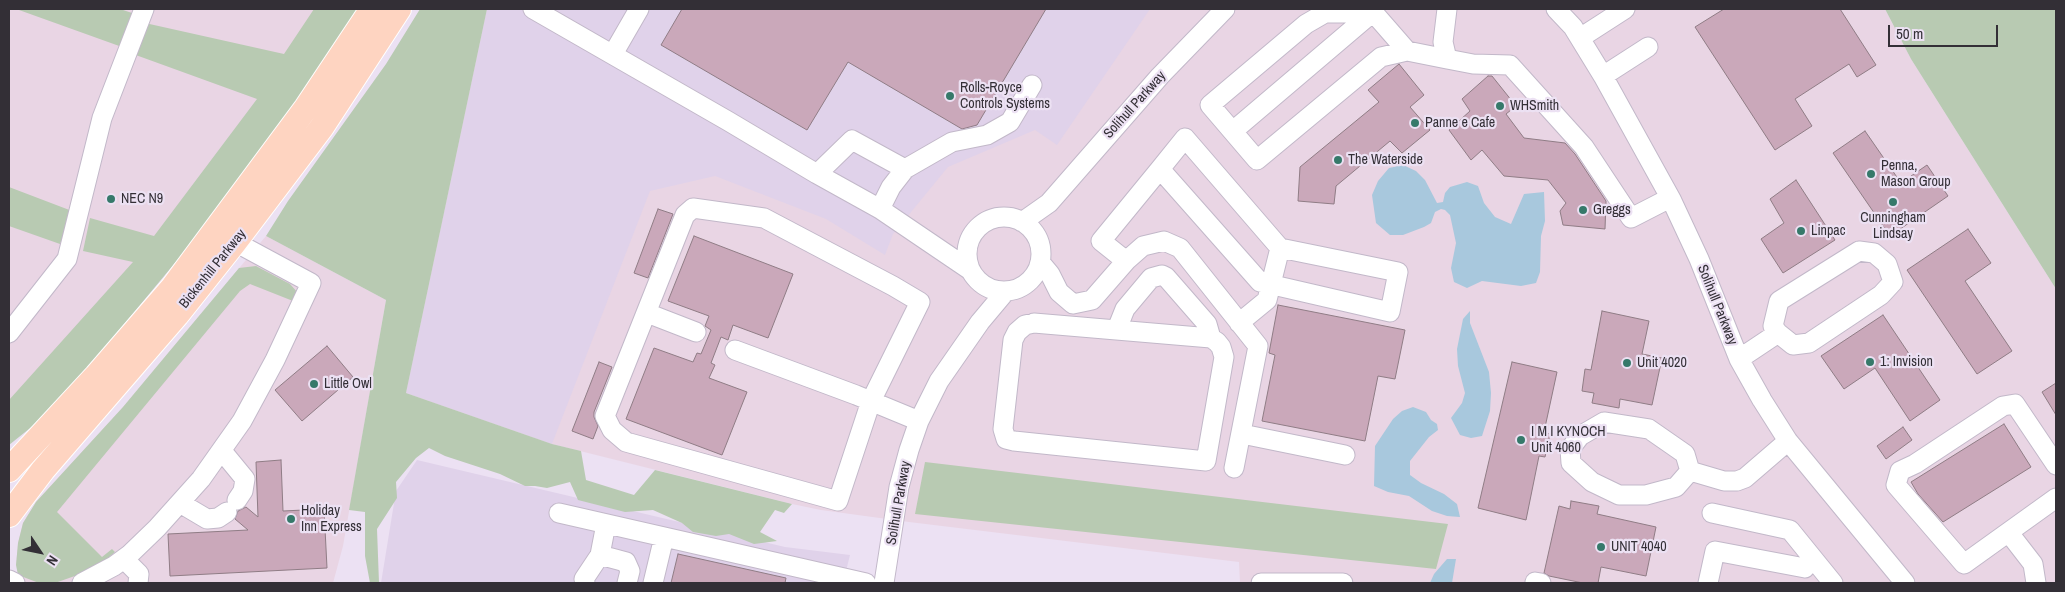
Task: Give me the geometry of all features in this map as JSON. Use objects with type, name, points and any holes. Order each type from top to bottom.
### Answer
[{"type":"main road","name":"Bickenhill Parkway","points":[[9,470],[96,376],[172,287],[306,108],[372,9]]},
{"type":"main road","name":"Bickenhill Parkway","points":[[9,516],[43,470],[177,315],[235,242],[322,127],[398,9]]},
{"type":"street","points":[[9,333],[67,259],[102,118],[144,9]]},
{"type":"street","points":[[533,9],[880,209],[931,243],[973,275],[987,287],[1006,291],[1024,285],[1035,273],[1040,262],[1041,253],[1036,236],[1022,222],[1003,217],[991,220],[980,226],[972,234],[968,245],[967,258],[973,275],[981,302],[980,322]]},
{"type":"street","points":[[613,54],[639,9]]},
{"type":"street","points":[[1447,9],[1443,42],[1447,59]]},
{"type":"street","name":"Solihull Parkway","points":[[1556,9],[1573,27],[1603,76],[1670,198],[1699,259],[1739,359],[1788,441],[1899,581]]},
{"type":"street","points":[[1580,38],[1625,9]]},
{"type":"street","name":"Solihull Parkway","points":[[1022,222],[1049,203],[1217,12]]},
{"type":"street","points":[[1373,12],[1407,52]]},
{"type":"street","points":[[1373,12],[1325,13],[1306,24],[1210,105],[1257,160],[1381,57],[1407,52],[1473,64],[1510,65],[1584,147],[1630,218],[1670,198]]},
{"type":"street","points":[[1232,131],[1373,12]]},
{"type":"street","points":[[1603,76],[1648,47]]},
{"type":"street","points":[[880,209],[890,187],[905,169],[952,142],[987,135],[1010,122],[1032,85]]},
{"type":"street","points":[[1126,261],[1101,241],[1185,138],[1280,248],[1398,272],[1390,312],[1260,282],[1160,169]]},
{"type":"street","points":[[817,174],[852,140],[905,169]]},
{"type":"street","name":"Solihull Parkway","points":[[1036,236],[1049,203]]},
{"type":"street","points":[[693,208],[764,218],[920,302],[871,401],[838,501],[626,442],[612,430],[605,416],[647,313],[685,215],[693,208]]},
{"type":"street","points":[[1024,285],[1066,298],[1092,300],[1126,261],[1143,246],[1164,240],[1180,248],[1258,346],[1234,468]]},
{"type":"street","points":[[82,583],[124,559],[201,480],[242,421],[259,391],[311,283],[235,242]]},
{"type":"street","points":[[931,243],[968,245]]},
{"type":"street","points":[[1239,323],[1266,300],[1280,248]]},
{"type":"street","points":[[1859,251],[1874,252],[1887,264],[1893,282],[1881,295],[1808,343],[1793,345],[1778,334],[1773,326],[1779,301],[1859,251]]},
{"type":"street","points":[[1040,262],[1066,298],[1072,325]]},
{"type":"street","points":[[1117,329],[1126,309],[1146,284],[1151,278],[1162,275],[1166,277],[1206,324],[1211,338]]},
{"type":"street","name":"Solihull Parkway","points":[[884,583],[899,487],[919,422],[939,381],[980,322],[1006,291]]},
{"type":"street","points":[[647,313],[696,332]]},
{"type":"street","points":[[1034,323],[1072,325],[1211,338],[1218,342],[1224,357],[1206,460],[1014,442],[1006,439],[1004,419],[1013,340],[1017,332],[1025,325],[1034,323]]},
{"type":"street","points":[[1739,359],[1778,334]]},
{"type":"street","points":[[736,350],[871,401],[919,422]]},
{"type":"street","points":[[2056,465],[2015,404],[2003,406],[1900,472],[1896,485],[1964,564],[2056,498]]},
{"type":"street","points":[[1604,422],[1649,429],[1684,454],[1690,472],[1676,487],[1646,495],[1619,495],[1592,482],[1571,463],[1570,449],[1580,436],[1604,422]]},
{"type":"street","points":[[1242,434],[1345,455]]},
{"type":"street","points":[[1690,472],[1724,481],[1737,481],[1745,478],[1788,441]]},
{"type":"street","points":[[180,503],[207,519],[218,518],[232,506],[243,490],[245,479],[222,451]]},
{"type":"street","points":[[559,513],[664,537],[828,579],[866,583]]},
{"type":"street","points":[[1712,513],[1790,530],[1807,570]]},
{"type":"street","points":[[585,583],[584,578],[600,555],[606,524]]},
{"type":"street","points":[[2009,533],[2033,564],[2036,583]]},
{"type":"street","points":[[653,583],[664,537]]},
{"type":"street","points":[[1708,583],[1715,551],[1807,570],[1833,583]]},
{"type":"street","points":[[600,555],[626,562],[630,571],[627,583]]},
{"type":"street","points":[[124,559],[139,574],[138,583]]},
{"type":"street","points":[[9,580],[15,583]]},
{"type":"street","points":[[1261,583],[1342,583]]},
{"type":"shaded area","name":"NEC N9","points":[[9,9],[340,9],[9,437]]},
{"type":"shaded area","points":[[487,9],[1885,9],[1911,59],[2056,289],[2056,583],[1240,583],[1239,562],[909,522],[821,510],[792,504],[552,444],[406,393]]},
{"type":"shaded area","name":"Rolls-Royce Controls Systems","points":[[487,9],[1150,9],[1057,145],[1035,130],[948,167],[893,234],[885,255],[826,219],[715,176],[650,191],[552,444],[406,393]]},
{"type":"shaded area","points":[[266,236],[386,300],[343,546],[333,583],[23,583],[16,565],[18,543],[23,523],[36,502],[123,407]]},
{"type":"shaded area","points":[[417,460],[785,547],[850,555],[843,583],[381,583],[396,491]]},
{"type":"green space","points":[[19,9],[120,9],[132,13],[122,47]]},
{"type":"green space","points":[[314,9],[358,9],[274,134],[194,240],[44,417],[9,445],[9,400],[133,262],[83,251],[90,218],[154,236],[257,99],[133,54],[145,23],[284,54]]},
{"type":"green space","points":[[420,9],[487,9],[406,393],[552,444],[581,451],[586,480],[634,495],[655,470],[792,504],[784,513],[775,510],[760,532],[777,541],[754,544],[729,534],[716,536],[693,532],[682,523],[653,510],[625,512],[578,500],[570,482],[547,488],[525,486],[500,474],[445,456],[429,448],[416,458],[396,482],[397,498],[377,529],[379,583],[370,583],[365,556],[365,512],[349,510],[386,300],[266,236],[288,201],[386,64]]},
{"type":"green space","points":[[1885,9],[2056,9],[2056,289],[1911,59]]},
{"type":"green space","points":[[9,187],[72,211],[60,244],[9,226]]},
{"type":"green space","points":[[256,266],[290,284],[298,293],[293,301],[250,284],[240,291],[57,512],[102,557],[112,549],[115,552],[86,572],[55,583],[39,583],[18,575],[16,565],[18,543],[23,523],[36,502],[123,407],[239,268]]},
{"type":"green space","points":[[925,462],[1448,524],[1436,569],[915,514]]},
{"type":"water","points":[[1403,165],[1416,171],[1425,180],[1437,203],[1443,202],[1445,193],[1450,187],[1467,182],[1478,186],[1484,203],[1495,217],[1511,224],[1524,194],[1544,192],[1545,221],[1541,236],[1540,272],[1536,283],[1521,286],[1482,281],[1467,288],[1454,282],[1451,268],[1456,243],[1450,215],[1445,210],[1441,209],[1435,212],[1431,223],[1403,235],[1390,235],[1376,223],[1372,195],[1378,181],[1389,168]]},
{"type":"water","points":[[1470,311],[1470,323],[1489,372],[1491,393],[1490,411],[1482,436],[1471,438],[1460,435],[1451,418],[1462,403],[1465,393],[1458,366],[1457,349],[1463,319]]},
{"type":"water","points":[[1413,407],[1426,412],[1431,420],[1437,424],[1438,430],[1429,437],[1410,461],[1410,475],[1421,483],[1444,494],[1457,504],[1460,517],[1447,516],[1432,511],[1409,496],[1388,492],[1374,486],[1375,446],[1393,419],[1402,411]]},
{"type":"water","points":[[1447,559],[1456,559],[1452,583],[1430,583],[1434,574]]},
{"type":"building","name":"Rolls-Royce Controls Systems","points":[[682,9],[1046,9],[977,125],[962,129],[848,62],[807,130],[661,45]]},
{"type":"building","points":[[1724,9],[1840,9],[1876,65],[1857,77],[1849,64],[1795,99],[1812,126],[1775,150],[1695,27]]},
{"type":"building","points":[[1399,64],[1424,95],[1410,107],[1430,130],[1402,153],[1390,141],[1336,186],[1334,204],[1298,201],[1300,167],[1379,102],[1368,90]]},
{"type":"building","points":[[1488,76],[1492,76],[1516,106],[1506,114],[1524,138],[1565,143],[1575,154],[1606,201],[1605,229],[1563,225],[1560,211],[1566,203],[1548,180],[1504,176],[1482,150],[1471,160],[1449,130],[1470,111],[1462,99]]},
{"type":"building","name":"Penna, Mason Group","points":[[1865,131],[1901,183],[1927,165],[1948,196],[1890,236],[1833,153]]},
{"type":"building","name":"Linpac","points":[[1796,180],[1835,240],[1783,273],[1761,239],[1784,223],[1770,199]]},
{"type":"building","points":[[658,209],[673,214],[648,278],[634,273]]},
{"type":"building","points":[[1968,229],[1991,263],[1965,281],[2012,351],[1977,374],[1907,270]]},
{"type":"building","points":[[694,236],[793,274],[768,338],[733,325],[728,340],[721,337],[711,363],[715,365],[709,378],[747,392],[722,455],[626,419],[654,348],[693,362],[697,353],[701,354],[711,330],[705,326],[709,316],[668,301]]},
{"type":"building","points":[[1278,305],[1405,330],[1395,379],[1378,376],[1365,441],[1262,421],[1275,355],[1269,353]]},
{"type":"building","name":"Unit 4020","points":[[1602,311],[1649,321],[1642,354],[1662,358],[1652,405],[1620,399],[1619,408],[1592,403],[1594,393],[1582,391],[1585,369],[1591,370]]},
{"type":"building","name":"1: Invision","points":[[1883,315],[1940,400],[1910,421],[1875,368],[1844,389],[1821,356]]},
{"type":"building","name":"Little Owl","points":[[327,346],[353,377],[302,421],[275,390]]},
{"type":"building","points":[[599,362],[612,367],[594,412],[598,426],[593,439],[572,431]]},
{"type":"building","name":"I M I KYNOCH Unit 4060","points":[[1512,362],[1557,372],[1544,432],[1550,434],[1545,457],[1539,456],[1526,520],[1478,508]]},
{"type":"building","points":[[2056,383],[2056,415],[2042,392]]},
{"type":"building","points":[[2004,424],[2031,467],[1943,522],[1918,494],[1911,482]]},
{"type":"building","points":[[1903,427],[1912,440],[1886,459],[1877,446]]},
{"type":"building","name":"Holiday Inn Express","points":[[281,460],[283,511],[324,509],[327,568],[170,576],[168,534],[248,530],[235,519],[238,511],[246,507],[258,517],[256,462]]},
{"type":"building","name":"UNIT 4040","points":[[1571,501],[1599,506],[1597,514],[1656,527],[1646,576],[1601,567],[1598,583],[1583,583],[1549,576],[1544,573],[1559,506],[1570,509]]},
{"type":"building","points":[[678,554],[786,578],[785,583],[671,583]]},
{"type":"place","name":"Rolls-Royce Controls Systems","points":[[950,96]]},
{"type":"place","name":"WHSmith","points":[[1500,106]]},
{"type":"place","name":"Panne e Cafe","points":[[1415,123]]},
{"type":"place","name":"The Waterside","points":[[1338,160]]},
{"type":"place","name":"Penna, Mason Group","points":[[1871,174]]},
{"type":"place","name":"NEC N9","points":[[111,199]]},
{"type":"place","name":"Cunningham Lindsay","points":[[1893,202]]},
{"type":"place","name":"Greggs","points":[[1583,210]]},
{"type":"place","name":"Linpac","points":[[1801,231]]},
{"type":"place","name":"1: Invision","points":[[1870,362]]},
{"type":"place","name":"Unit 4020","points":[[1627,363]]},
{"type":"place","name":"Little Owl","points":[[314,384]]},
{"type":"place","name":"I M I KYNOCH Unit 4060","points":[[1521,440]]},
{"type":"place","name":"Holiday Inn Express","points":[[291,519]]},
{"type":"place","name":"UNIT 4040","points":[[1601,547]]}]
